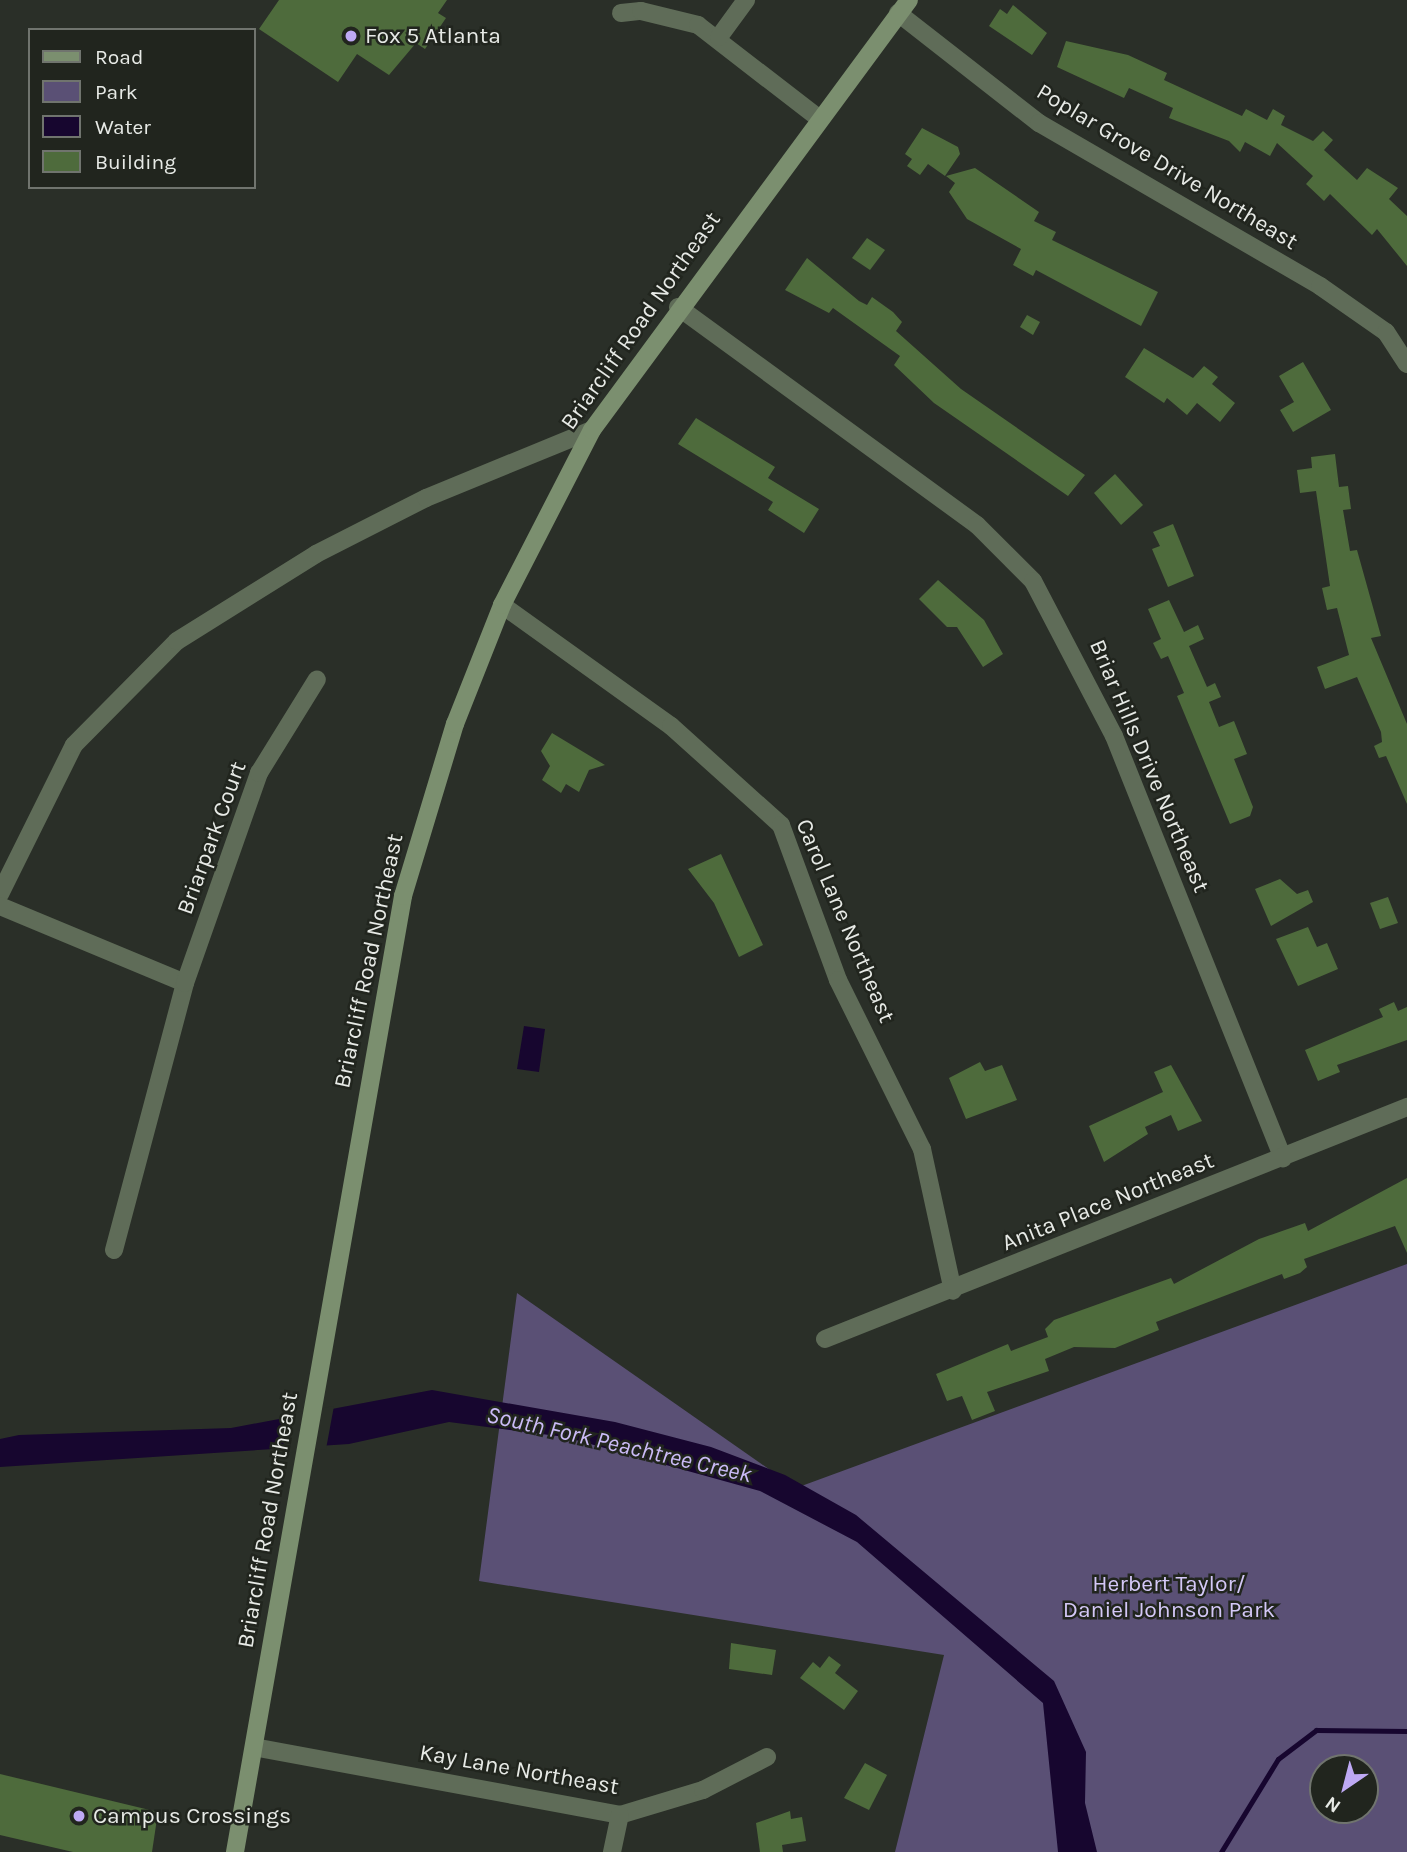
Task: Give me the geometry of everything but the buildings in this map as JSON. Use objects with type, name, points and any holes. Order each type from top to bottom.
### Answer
[{"type":"main road","name":"Briarcliff Road Northeast","points":[[235,1852],[403,896],[454,724],[502,606],[592,430],[817,117],[904,6]]},
{"type":"street","points":[[719,37],[746,0]]},
{"type":"street","name":"Poplar Grove Drive Northeast","points":[[904,6],[1039,123],[1342,301],[1386,332],[1407,365]]},
{"type":"street","points":[[621,13],[641,11],[698,25],[719,37],[817,117]]},
{"type":"street","name":"Briar Hills Drive Northeast","points":[[678,307],[977,525],[1033,581],[1114,736],[1283,1158]]},
{"type":"street","points":[[0,894],[74,745],[177,641],[328,547],[426,498],[592,430]]},
{"type":"street","name":"Carol Lane Northeast","points":[[502,606],[671,726],[781,825],[838,981],[922,1149],[953,1291]]},
{"type":"street","name":"Briarpark Court","points":[[114,1250],[185,983],[259,773],[317,679]]},
{"type":"street","points":[[0,906],[185,983]]},
{"type":"street","name":"Anita Place Northeast","points":[[825,1339],[953,1291],[1407,1107]]},
{"type":"street","name":"Kay Lane Northeast","points":[[254,1747],[620,1815],[703,1790],[767,1757]]},
{"type":"street","points":[[612,1852],[620,1815]]},
{"type":"green space","name":"Herbert Taylor/ Daniel Johnson Park","points":[[1407,1264],[1407,1852],[895,1852],[944,1655],[479,1581],[517,1293],[796,1488]]},
{"type":"water","points":[[524,1026],[545,1029],[539,1072],[517,1069]]},
{"type":"water","name":"South Fork Peachtree Creek","points":[[432,1390],[615,1422],[711,1447],[785,1475],[856,1515],[1054,1681],[1086,1752],[1085,1803],[1097,1852],[1058,1852],[1043,1703],[857,1542],[760,1491],[565,1437],[449,1422],[349,1444],[0,1467],[0,1439],[19,1435],[231,1428]]},
{"type":"pier","points":[[334,1406],[326,1449],[282,1453],[288,1414]]},
{"type":"waterway","points":[[1221,1852],[1278,1759],[1316,1730],[1407,1731]]},
{"type":"place","name":"Fox 5 Atlanta","points":[[351,36]]},
{"type":"place","name":"Campus Crossings","points":[[79,1816]]}]
